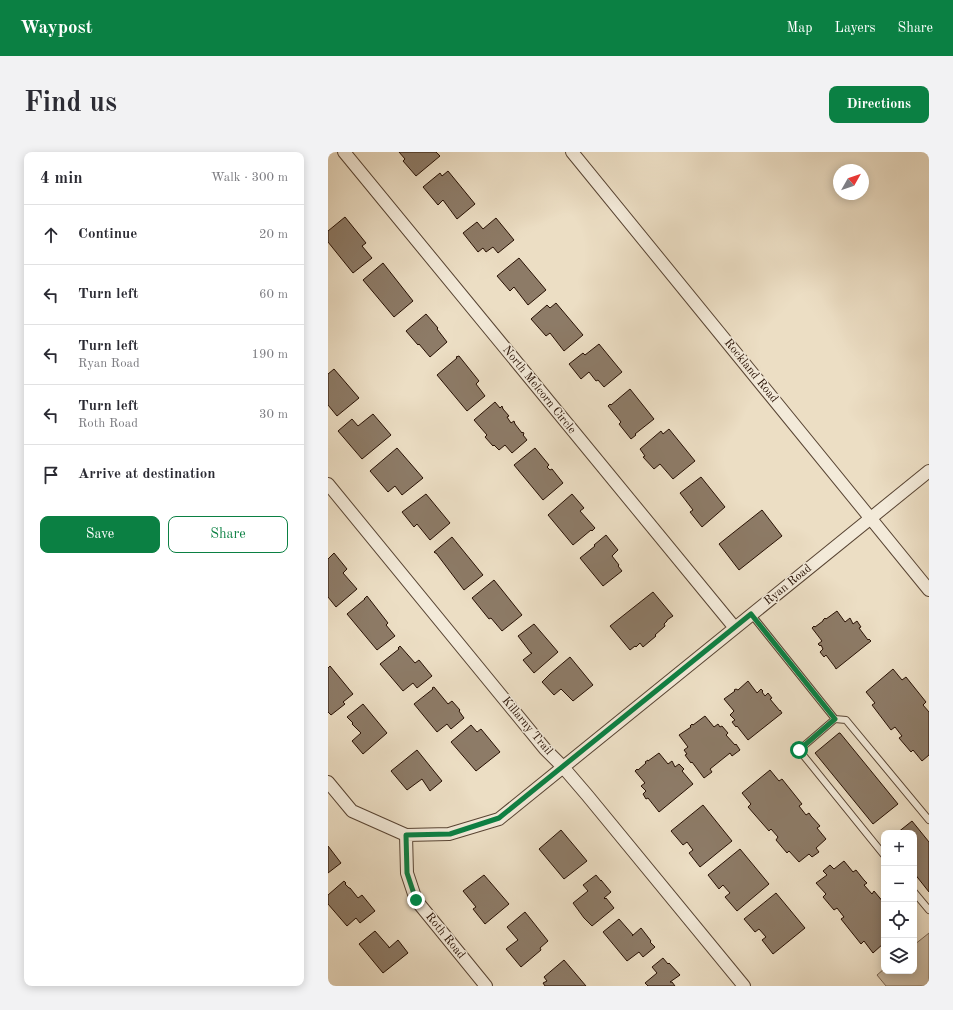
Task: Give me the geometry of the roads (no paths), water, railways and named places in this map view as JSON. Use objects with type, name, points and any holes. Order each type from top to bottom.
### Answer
[{"type":"street","name":"North Melcorn Circle","points":[[344,152],[735,628]]},
{"type":"street","name":"Rockland Road","points":[[572,152],[929,590]]},
{"type":"street","name":"Ryan Road","points":[[328,782],[352,812],[406,835],[450,834],[499,818],[929,471]]},
{"type":"street","name":"Killarny Trail","points":[[328,484],[540,743],[563,767],[744,986]]},
{"type":"street","name":"Roth Road","points":[[406,835],[407,873],[416,900],[486,986]]},
{"type":"lane","points":[[751,614],[835,719]]},
{"type":"lane","points":[[881,851],[799,750],[835,719],[846,720],[929,820]]},
{"type":"lane","points":[[917,896],[929,910]]}]
